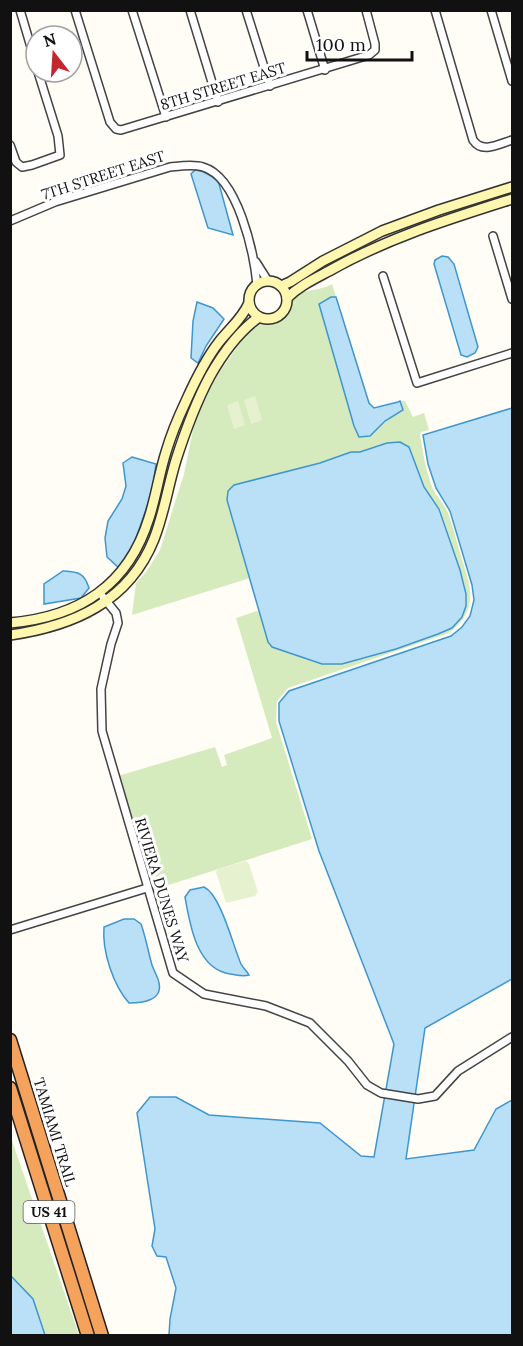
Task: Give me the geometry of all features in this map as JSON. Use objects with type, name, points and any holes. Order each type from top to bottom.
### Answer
[{"type":"highway","name":"TAMIAMI TRAIL","points":[[10,1040],[102,1335]]},
{"type":"highway","name":"TAMIAMI TRAIL","points":[[10,1088],[88,1335]]},
{"type":"street","name":"8TH STREET EAST","points":[[75,10],[107,116],[116,129],[129,128],[326,70],[372,53],[375,50],[375,40],[366,10]]},
{"type":"street","points":[[132,10],[166,117]]},
{"type":"street","points":[[190,10],[218,102]]},
{"type":"street","points":[[246,10],[270,86]]},
{"type":"street","points":[[307,10],[326,70]]},
{"type":"street","points":[[435,10],[473,140],[478,147],[484,148],[513,140]]},
{"type":"street","points":[[492,10],[513,81]]},
{"type":"street","points":[[10,145],[18,164],[25,167],[60,155],[58,136],[42,84]]},
{"type":"street","name":"7TH STREET EAST","points":[[10,221],[56,202],[170,167],[185,165],[203,167],[225,181],[234,195],[255,260],[257,285]]},
{"type":"street","points":[[280,286],[322,261],[382,231],[513,187]]},
{"type":"street","points":[[249,303],[251,309],[259,317],[271,319],[285,309],[287,298],[295,291],[366,252],[420,229],[513,199]]},
{"type":"street","points":[[493,236],[513,299]]},
{"type":"street","name":"7TH STREET EAST","points":[[255,260],[268,281]]},
{"type":"street","points":[[383,276],[417,383],[513,353]]},
{"type":"street","points":[[10,623],[57,615],[85,603],[123,570],[141,541],[150,517],[166,452],[181,411],[203,365],[244,315],[250,293],[257,285],[268,281],[280,286],[287,298]]},
{"type":"street","points":[[10,635],[52,628],[82,616],[106,602],[127,583],[147,554],[159,527],[176,460],[193,414],[212,373],[230,344],[245,327],[259,317]]},
{"type":"street","points":[[166,452],[176,460]]},
{"type":"street","name":"RIVIERA DUNES WAY","points":[[100,591],[116,613],[118,623],[101,689],[102,731],[173,973],[204,994],[266,1006],[310,1023],[348,1061],[367,1085],[381,1093],[417,1099],[435,1096],[458,1071],[513,1037]]},
{"type":"street","points":[[10,930],[147,888]]},
{"type":"street","points":[[31,1154],[45,1150]]},
{"type":"green space","points":[[332,284],[336,297],[333,298],[345,388],[354,426],[370,436],[399,410],[402,405],[400,401],[405,401],[413,417],[424,413],[429,430],[421,432],[420,435],[428,476],[451,523],[467,576],[469,605],[466,615],[449,633],[288,688],[277,701],[276,722],[312,839],[153,890],[118,776],[215,747],[222,767],[227,765],[224,755],[272,738],[236,618],[260,610],[268,642],[272,647],[342,664],[438,634],[465,586],[440,509],[424,487],[409,447],[387,443],[234,485],[227,500],[250,578],[132,615],[136,583],[160,550],[184,474],[195,420],[211,384],[250,329],[260,321],[273,322],[281,319],[287,313],[295,296]]},
{"type":"green space","points":[[255,396],[262,420],[251,424],[244,400]]},
{"type":"green space","points":[[238,401],[245,425],[234,429],[227,405]]},
{"type":"green space","points":[[246,861],[258,892],[255,896],[226,903],[216,872],[218,869]]},
{"type":"green space","points":[[10,1135],[79,1335],[45,1335],[33,1299],[11,1276]]},
{"type":"water","points":[[195,170],[202,171],[218,180],[233,235],[208,228],[191,174]]},
{"type":"water","points":[[442,256],[448,257],[454,264],[478,347],[475,353],[467,357],[461,355],[434,264],[435,260]]},
{"type":"water","points":[[331,297],[336,297],[369,403],[374,408],[400,401],[403,410],[385,421],[370,436],[359,437],[354,426],[319,304]]},
{"type":"water","points":[[197,302],[213,308],[224,319],[198,363],[191,358],[193,321]]},
{"type":"water","points":[[512,408],[512,979],[425,1028],[406,1159],[474,1150],[496,1109],[512,1100],[512,1335],[169,1335],[176,1288],[166,1257],[157,1256],[152,1246],[155,1229],[137,1113],[150,1097],[176,1097],[209,1115],[320,1123],[361,1156],[374,1157],[394,1044],[319,851],[279,721],[279,703],[289,691],[451,636],[462,627],[470,616],[474,600],[472,585],[450,511],[436,488],[428,464],[423,435]]},
{"type":"water","points":[[400,442],[409,447],[424,487],[439,509],[466,594],[466,606],[462,617],[452,628],[438,634],[342,664],[322,664],[272,647],[268,642],[227,500],[228,491],[234,485],[320,463],[351,452]]},
{"type":"water","points":[[132,457],[156,464],[152,492],[133,547],[119,568],[107,557],[105,538],[108,521],[122,499],[126,486],[123,463]]},
{"type":"water","points":[[63,571],[80,574],[89,588],[81,598],[44,604],[44,584]]},
{"type":"water","points":[[204,887],[216,900],[241,964],[249,975],[230,974],[219,970],[210,964],[197,945],[185,897],[190,890]]},
{"type":"water","points":[[124,919],[134,919],[141,924],[159,989],[158,994],[150,1000],[129,1003],[118,987],[107,957],[104,927]]},
{"type":"water","points":[[11,1276],[33,1299],[45,1335],[11,1335]]}]
